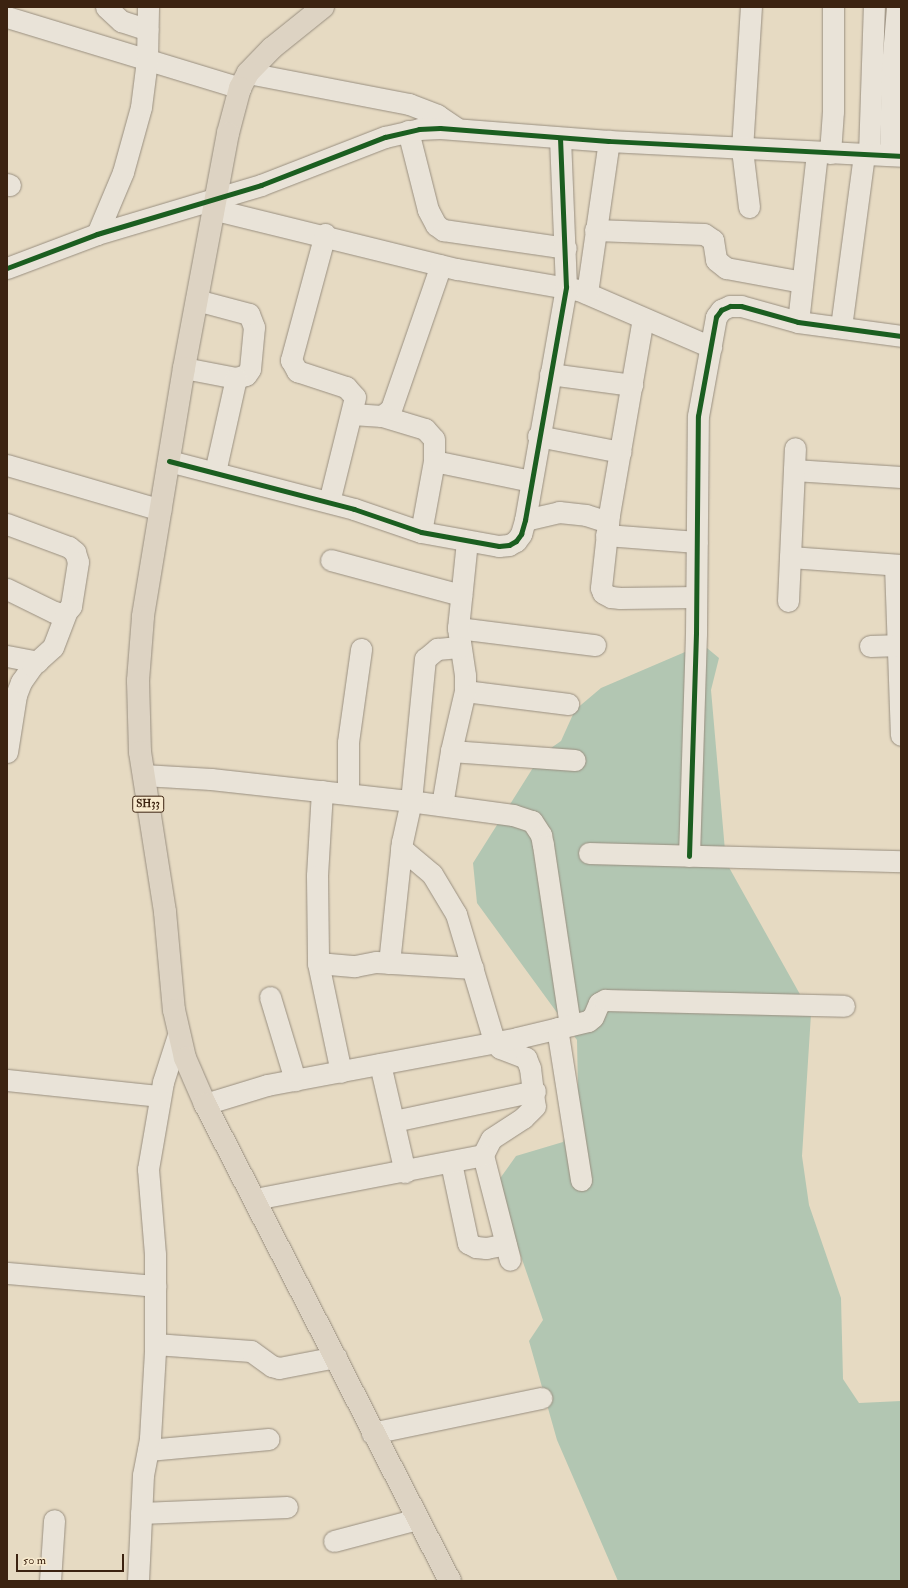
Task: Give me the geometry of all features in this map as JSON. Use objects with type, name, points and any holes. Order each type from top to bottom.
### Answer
[{"type":"main road","name":"SH33","points":[[323,7],[272,48],[244,81],[221,161],[184,368],[139,652],[138,716],[143,775],[165,912],[178,1035],[205,1104],[336,1357],[372,1433],[450,1581]]},
{"type":"street","points":[[106,7],[121,21],[148,30]]},
{"type":"street","points":[[97,234],[131,150],[141,107],[147,60],[148,7]]},
{"type":"street","points":[[749,207],[742,149],[751,7]]},
{"type":"street","points":[[798,322],[802,282],[823,152],[833,111],[833,7]]},
{"type":"street","points":[[842,327],[867,154],[874,7]]},
{"type":"street","points":[[7,268],[97,234],[213,205],[385,137],[408,131],[440,128],[560,138],[742,149],[896,156],[892,67],[897,7]]},
{"type":"street","points":[[7,17],[147,60],[244,81],[409,104],[437,115],[460,130]]},
{"type":"street","points":[[408,131],[428,210],[436,225],[443,230],[566,248]]},
{"type":"street","points":[[169,461],[329,502],[421,532],[467,541],[509,545],[521,534],[525,520],[538,436],[566,287],[566,248],[560,138]]},
{"type":"street","points":[[587,293],[609,141]]},
{"type":"street","points":[[213,205],[441,265],[566,287],[587,293],[711,348]]},
{"type":"street","points":[[595,230],[704,234],[713,240],[716,260],[726,268],[802,282]]},
{"type":"street","points":[[325,234],[291,360],[293,366],[303,374],[334,382],[352,391],[354,397],[352,414],[329,502]]},
{"type":"street","points":[[382,416],[391,409],[441,265]]},
{"type":"street","points":[[184,368],[236,378],[246,376],[250,369],[254,340],[252,319],[242,310],[196,300]]},
{"type":"street","points":[[689,856],[696,597],[698,416],[716,317],[722,310],[730,306],[751,308],[798,322],[901,336]]},
{"type":"street","points":[[644,318],[607,528],[603,593],[620,598],[696,597]]},
{"type":"street","points":[[550,374],[632,385]]},
{"type":"street","points":[[214,472],[236,378]]},
{"type":"street","points":[[352,414],[382,416],[430,432],[434,439],[434,461],[421,532]]},
{"type":"street","points":[[538,436],[620,452]]},
{"type":"street","points":[[788,601],[795,448]]},
{"type":"street","points":[[434,461],[531,481]]},
{"type":"street","points":[[7,465],[161,510]]},
{"type":"street","points":[[794,470],[901,476]]},
{"type":"street","points":[[525,520],[559,512],[572,512],[607,528],[697,542]]},
{"type":"street","points":[[7,524],[69,547],[75,552],[78,562],[71,606],[67,611],[53,647],[37,662],[22,682],[16,695],[9,725],[7,752]]},
{"type":"street","points":[[442,805],[450,751],[465,691],[465,675],[458,638],[467,541]]},
{"type":"street","points":[[790,557],[898,565],[901,735]]},
{"type":"street","points":[[331,560],[461,595]]},
{"type":"street","points":[[7,589],[59,615],[67,611]]},
{"type":"street","points":[[389,963],[401,848],[411,801],[425,659],[437,649],[458,638],[595,645]]},
{"type":"street","points":[[870,646],[899,645]]},
{"type":"street","points":[[348,794],[349,728],[360,649]]},
{"type":"street","points":[[7,656],[37,662]]},
{"type":"street","points":[[465,691],[568,704]]},
{"type":"street","points":[[450,751],[575,760]]},
{"type":"street","points":[[143,775],[211,779],[411,801],[513,815],[532,821],[538,827],[544,845],[581,1180]]},
{"type":"street","points":[[322,791],[317,876],[318,963],[341,1072]]},
{"type":"street","points":[[401,848],[422,864],[441,888],[456,914],[494,1041],[500,1048],[526,1058],[535,1091],[535,1106],[531,1111],[491,1138],[484,1155],[508,1252],[476,1247],[468,1243],[451,1163]]},
{"type":"street","points":[[590,854],[901,861]]},
{"type":"street","points":[[318,963],[355,966],[389,963],[473,968]]},
{"type":"street","points":[[270,997],[295,1080]]},
{"type":"street","points":[[205,1104],[238,1092],[494,1041],[517,1038],[588,1021],[593,1017],[599,1003],[612,999],[844,1006]]},
{"type":"street","points":[[138,1581],[141,1513],[148,1450],[155,1344],[155,1254],[147,1181],[160,1096],[178,1035]]},
{"type":"street","points":[[380,1064],[405,1172]]},
{"type":"street","points":[[7,1080],[160,1096]]},
{"type":"street","points":[[394,1121],[535,1091]]},
{"type":"street","points":[[254,1199],[405,1172],[484,1155]]},
{"type":"street","points":[[7,1273],[155,1286]]},
{"type":"street","points":[[155,1344],[252,1351],[272,1366],[279,1368],[336,1357]]},
{"type":"street","points":[[372,1433],[541,1398]]},
{"type":"street","points":[[148,1450],[269,1439]]},
{"type":"street","points":[[141,1513],[288,1507]]},
{"type":"street","points":[[334,1541],[417,1519]]},
{"type":"street","points":[[50,1581],[54,1520]]},
{"type":"shaded area","points":[[707,648],[719,658],[711,690],[726,862],[811,1014],[802,1156],[809,1205],[841,1298],[843,1379],[859,1403],[901,1401],[901,1581],[618,1581],[557,1440],[529,1341],[543,1320],[496,1184],[516,1156],[563,1142],[578,1091],[577,1040],[477,903],[473,863],[541,755],[561,741],[575,710],[601,688],[692,649]]},
{"type":"cycle path","points":[[7,268],[97,234],[261,185],[385,137],[419,129],[440,128],[609,141],[901,156]]},
{"type":"cycle path","points":[[169,461],[354,509],[421,532],[499,546],[509,545],[516,541],[521,534],[525,520],[566,287],[560,138]]},
{"type":"cycle path","points":[[689,856],[696,633],[698,416],[716,317],[721,310],[730,306],[741,306],[798,322],[901,336]]}]
